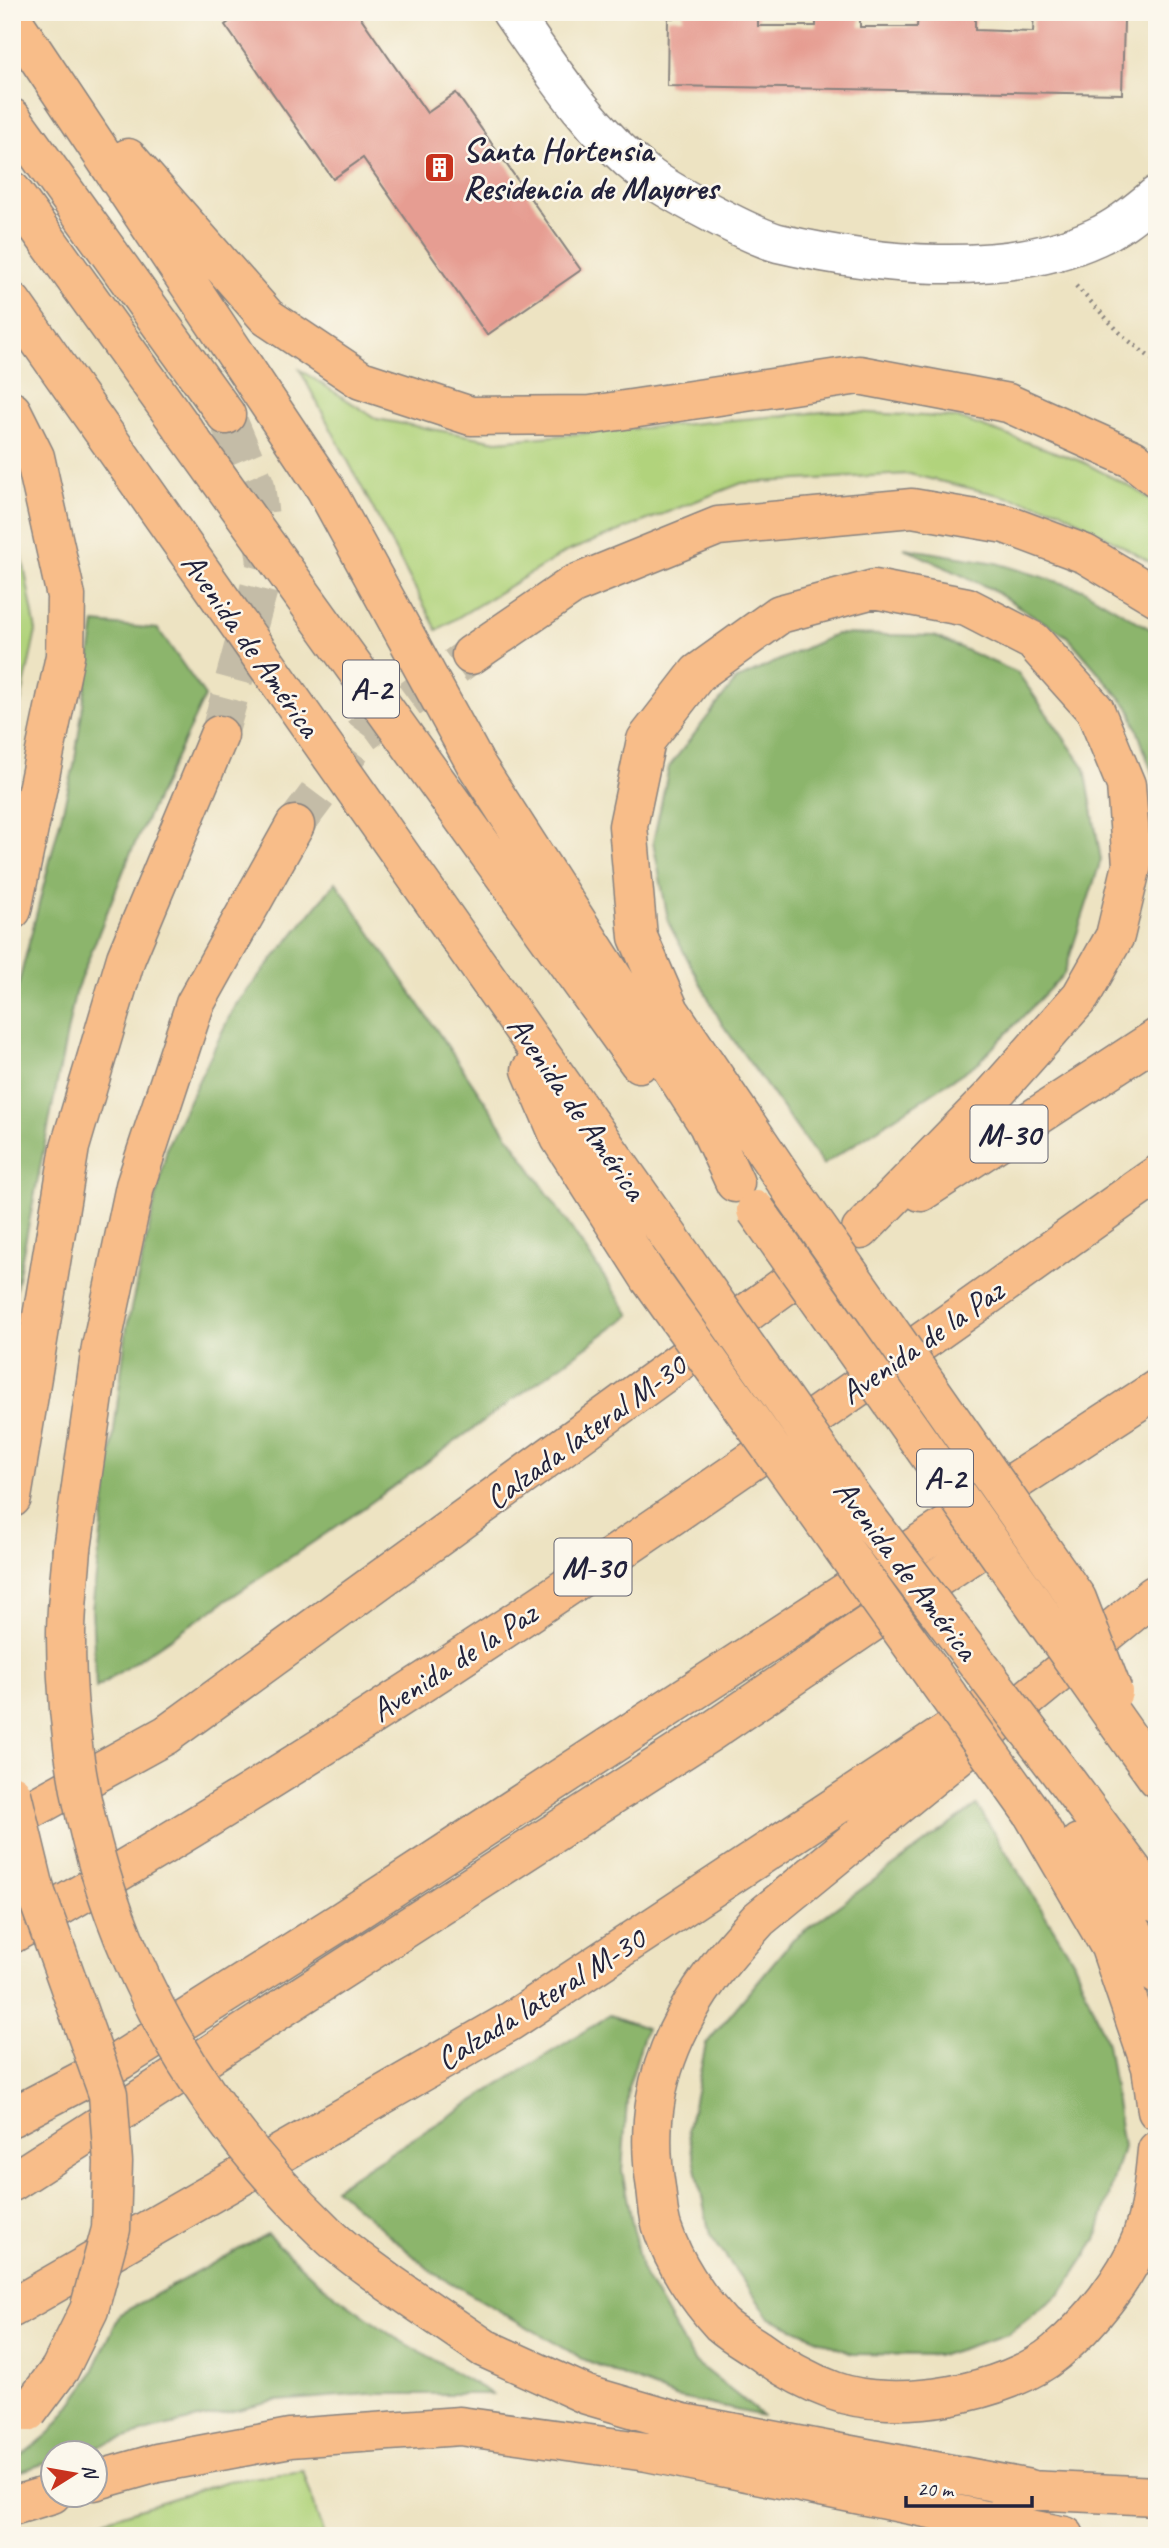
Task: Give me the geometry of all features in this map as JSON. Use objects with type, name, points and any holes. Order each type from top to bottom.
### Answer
[{"type":"highway","points":[[19,29],[267,317],[361,380],[471,416],[564,416],[591,415],[859,375],[1008,403],[1133,459],[1157,478]]},
{"type":"highway","points":[[19,29],[222,338],[326,488],[475,764],[708,1125],[745,1197]]},
{"type":"highway","points":[[12,118],[226,415]]},
{"type":"highway","name":"Avenida de América","points":[[12,191],[681,1121],[745,1197],[1157,1778]]},
{"type":"highway","name":"Avenida de América","points":[[12,302],[856,1503],[988,1677],[1021,1756],[1048,1797]]},
{"type":"highway","points":[[12,411],[35,457],[66,596],[65,656],[12,910]]},
{"type":"highway","points":[[471,655],[573,585],[718,526],[912,508],[1016,528],[1085,554],[1157,597]]},
{"type":"highway","points":[[861,1230],[993,1094],[1081,996],[1115,936],[1132,865],[1126,785],[1095,710],[1033,641],[967,607],[874,589],[780,614],[698,673],[646,740],[628,826],[638,937],[670,1011],[1077,1599],[1135,1746]]},
{"type":"highway","points":[[12,1498],[70,1147],[126,958],[219,735]]},
{"type":"highway","points":[[295,825],[195,1004],[135,1185],[101,1347],[72,1549],[65,1633],[69,1716],[82,1811],[101,1880],[129,1954],[167,2034],[213,2103],[264,2170],[327,2235],[388,2282],[484,2348],[587,2395],[683,2423],[1030,2489]]},
{"type":"highway","name":"Avenida de América","points":[[499,997],[560,1138],[650,1279],[1048,1797],[1157,1903]]},
{"type":"highway","name":"Calzada lateral M-30","points":[[12,1820],[166,1735],[861,1230],[1157,1038]]},
{"type":"highway","name":"Avenida de la Paz","points":[[12,1934],[130,1867],[470,1652],[966,1311],[1157,1175]]},
{"type":"highway","points":[[12,2117],[121,2060],[343,1920],[1157,1389]]},
{"type":"highway","points":[[12,2182],[709,1733],[983,1547],[1116,1415]]},
{"type":"highway","points":[[1155,1594],[759,1919],[713,1971],[685,2016],[663,2068],[650,2126],[662,2229],[687,2279],[722,2325],[783,2368],[836,2392],[899,2402],[960,2395],[1010,2378],[1054,2354],[1085,2323],[1116,2284],[1140,2239],[1152,2196],[1157,2150]]},
{"type":"highway","name":"Calzada lateral M-30","points":[[12,2308],[511,2021],[1155,1594]]},
{"type":"highway","points":[[12,1794],[36,1893],[108,2094],[113,2162],[111,2230],[89,2310],[60,2369],[28,2412],[12,2424]]},
{"type":"highway","points":[[1048,1797],[1148,1956],[1157,1975]]},
{"type":"highway","points":[[1048,1797],[1110,1947],[1151,2067],[1157,2111]]},
{"type":"highway","points":[[108,2477],[157,2463],[290,2438],[460,2426],[646,2452],[1065,2536]]},
{"type":"highway","points":[[800,2481],[934,2490],[1030,2489],[1157,2496]]},
{"type":"highway","points":[[12,2506],[38,2498]]},
{"type":"street","points":[[512,12],[564,89],[607,141],[649,177],[775,242],[881,260],[943,266],[1046,253],[1093,239],[1117,226],[1157,195]]},
{"type":"path","points":[[1046,253],[1123,336],[1157,363]]},
{"type":"path","points":[[281,2536],[304,2526],[307,2536]]},
{"type":"green space","points":[[300,370],[377,419],[497,441],[834,411],[958,418],[1083,462],[1140,492],[1157,505],[1157,566],[1058,509],[909,474],[742,483],[566,552],[437,630]]},
{"type":"green space","points":[[12,527],[22,555],[36,631],[12,743]]},
{"type":"green space","points":[[904,548],[996,563],[1082,589],[1157,633],[1157,787],[1130,709],[1068,637],[989,588]]},
{"type":"green space","points":[[95,623],[158,629],[205,696],[131,852],[75,993],[12,1308],[12,1010],[74,766]]},
{"type":"green space","points":[[836,634],[934,636],[1018,673],[1085,768],[1101,860],[1064,974],[979,1062],[823,1165],[722,1024],[669,924],[653,842],[669,767],[736,680]]},
{"type":"green space","points":[[336,882],[630,1315],[358,1512],[96,1688],[92,1609],[127,1326],[168,1144],[234,1007]]},
{"type":"green space","points":[[977,1805],[1073,1960],[1107,2043],[1123,2147],[1096,2240],[1061,2293],[1008,2334],[942,2355],[852,2354],[770,2318],[710,2235],[688,2129],[706,2044],[793,1939]]},
{"type":"green space","points":[[610,2015],[646,2028],[628,2088],[622,2171],[641,2269],[694,2361],[763,2416],[675,2397],[583,2359],[432,2272],[335,2188]]},
{"type":"green space","points":[[267,2234],[324,2287],[394,2337],[492,2394],[368,2394],[276,2401],[151,2430],[108,2443],[108,2440],[41,2440],[50,2433],[89,2380],[120,2314]]},
{"type":"green space","points":[[38,2442],[38,2466],[12,2474],[12,2463]]},
{"type":"green space","points":[[303,2471],[324,2536],[53,2536],[228,2481]]},
{"type":"building","name":"Santa Hortensia Residencia de Mayores","points":[[242,12],[357,12],[427,113],[456,93],[581,270],[487,335],[363,158],[333,179],[225,25]]},
{"type":"building","points":[[683,12],[758,12],[758,26],[816,26],[816,12],[860,12],[860,27],[917,27],[918,12],[975,12],[975,30],[1033,32],[1034,12],[1110,12],[1110,20],[1124,20],[1122,94],[667,86],[668,18],[683,18]]},
{"type":"tunnel","points":[[219,735],[266,563],[256,486],[226,415]]},
{"type":"tunnel","points":[[295,825],[364,733],[471,655]]},
{"type":"place","name":"Santa Hortensia Residencia de Mayores","points":[[440,168]]}]
